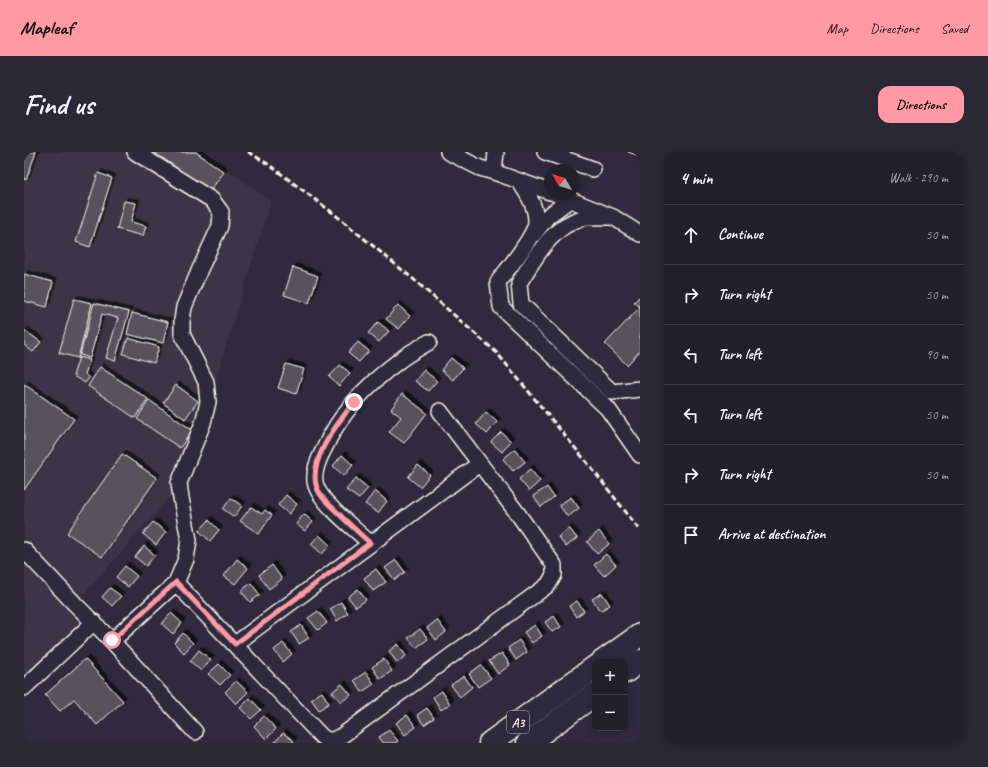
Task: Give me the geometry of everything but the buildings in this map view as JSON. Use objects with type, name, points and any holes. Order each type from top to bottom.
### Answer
[{"type":"highway","points":[[606,659],[640,635]]},
{"type":"highway","points":[[628,670],[640,661]]},
{"type":"highway","name":"A3","points":[[490,743],[592,669]]},
{"type":"highway","name":"A3","points":[[528,743],[594,695]]},
{"type":"street","points":[[112,640],[176,582],[186,559],[189,540],[179,483],[203,423],[208,402],[206,382],[182,334],[182,321],[184,307],[220,226],[221,212],[212,200],[135,152]]},
{"type":"street","points":[[448,152],[487,170],[544,190]]},
{"type":"street","points":[[487,170],[496,152]]},
{"type":"street","points":[[546,152],[594,169]]},
{"type":"street","points":[[519,181],[532,201],[536,222],[528,242]]},
{"type":"street","points":[[570,200],[548,216],[498,282],[501,307],[608,409],[640,455]]},
{"type":"street","points":[[573,200],[613,217],[640,234]]},
{"type":"street","points":[[613,217],[583,218],[563,226],[538,253],[519,283],[521,304],[612,392],[640,389]]},
{"type":"street","points":[[370,543],[320,494],[316,484],[315,474],[318,460],[332,432],[354,402],[377,379],[395,364],[428,342]]},
{"type":"street","points":[[176,582],[322,736],[330,741],[340,737],[548,585],[554,575],[554,565],[518,514],[440,411]]},
{"type":"street","points":[[235,644],[479,464]]},
{"type":"street","points":[[24,550],[112,640],[195,732]]},
{"type":"street","points":[[24,688],[94,622]]},
{"type":"shaded area","points":[[24,152],[203,152],[271,201],[184,482],[75,604],[94,622],[24,688]]},
{"type":"railway","points":[[248,152],[268,164],[333,213],[412,278],[497,353],[585,460],[640,530]]},
{"type":"route","points":[[112,640],[176,582],[235,644],[370,543],[329,504],[320,494],[316,484],[315,474],[318,460],[332,432],[354,402]]}]
